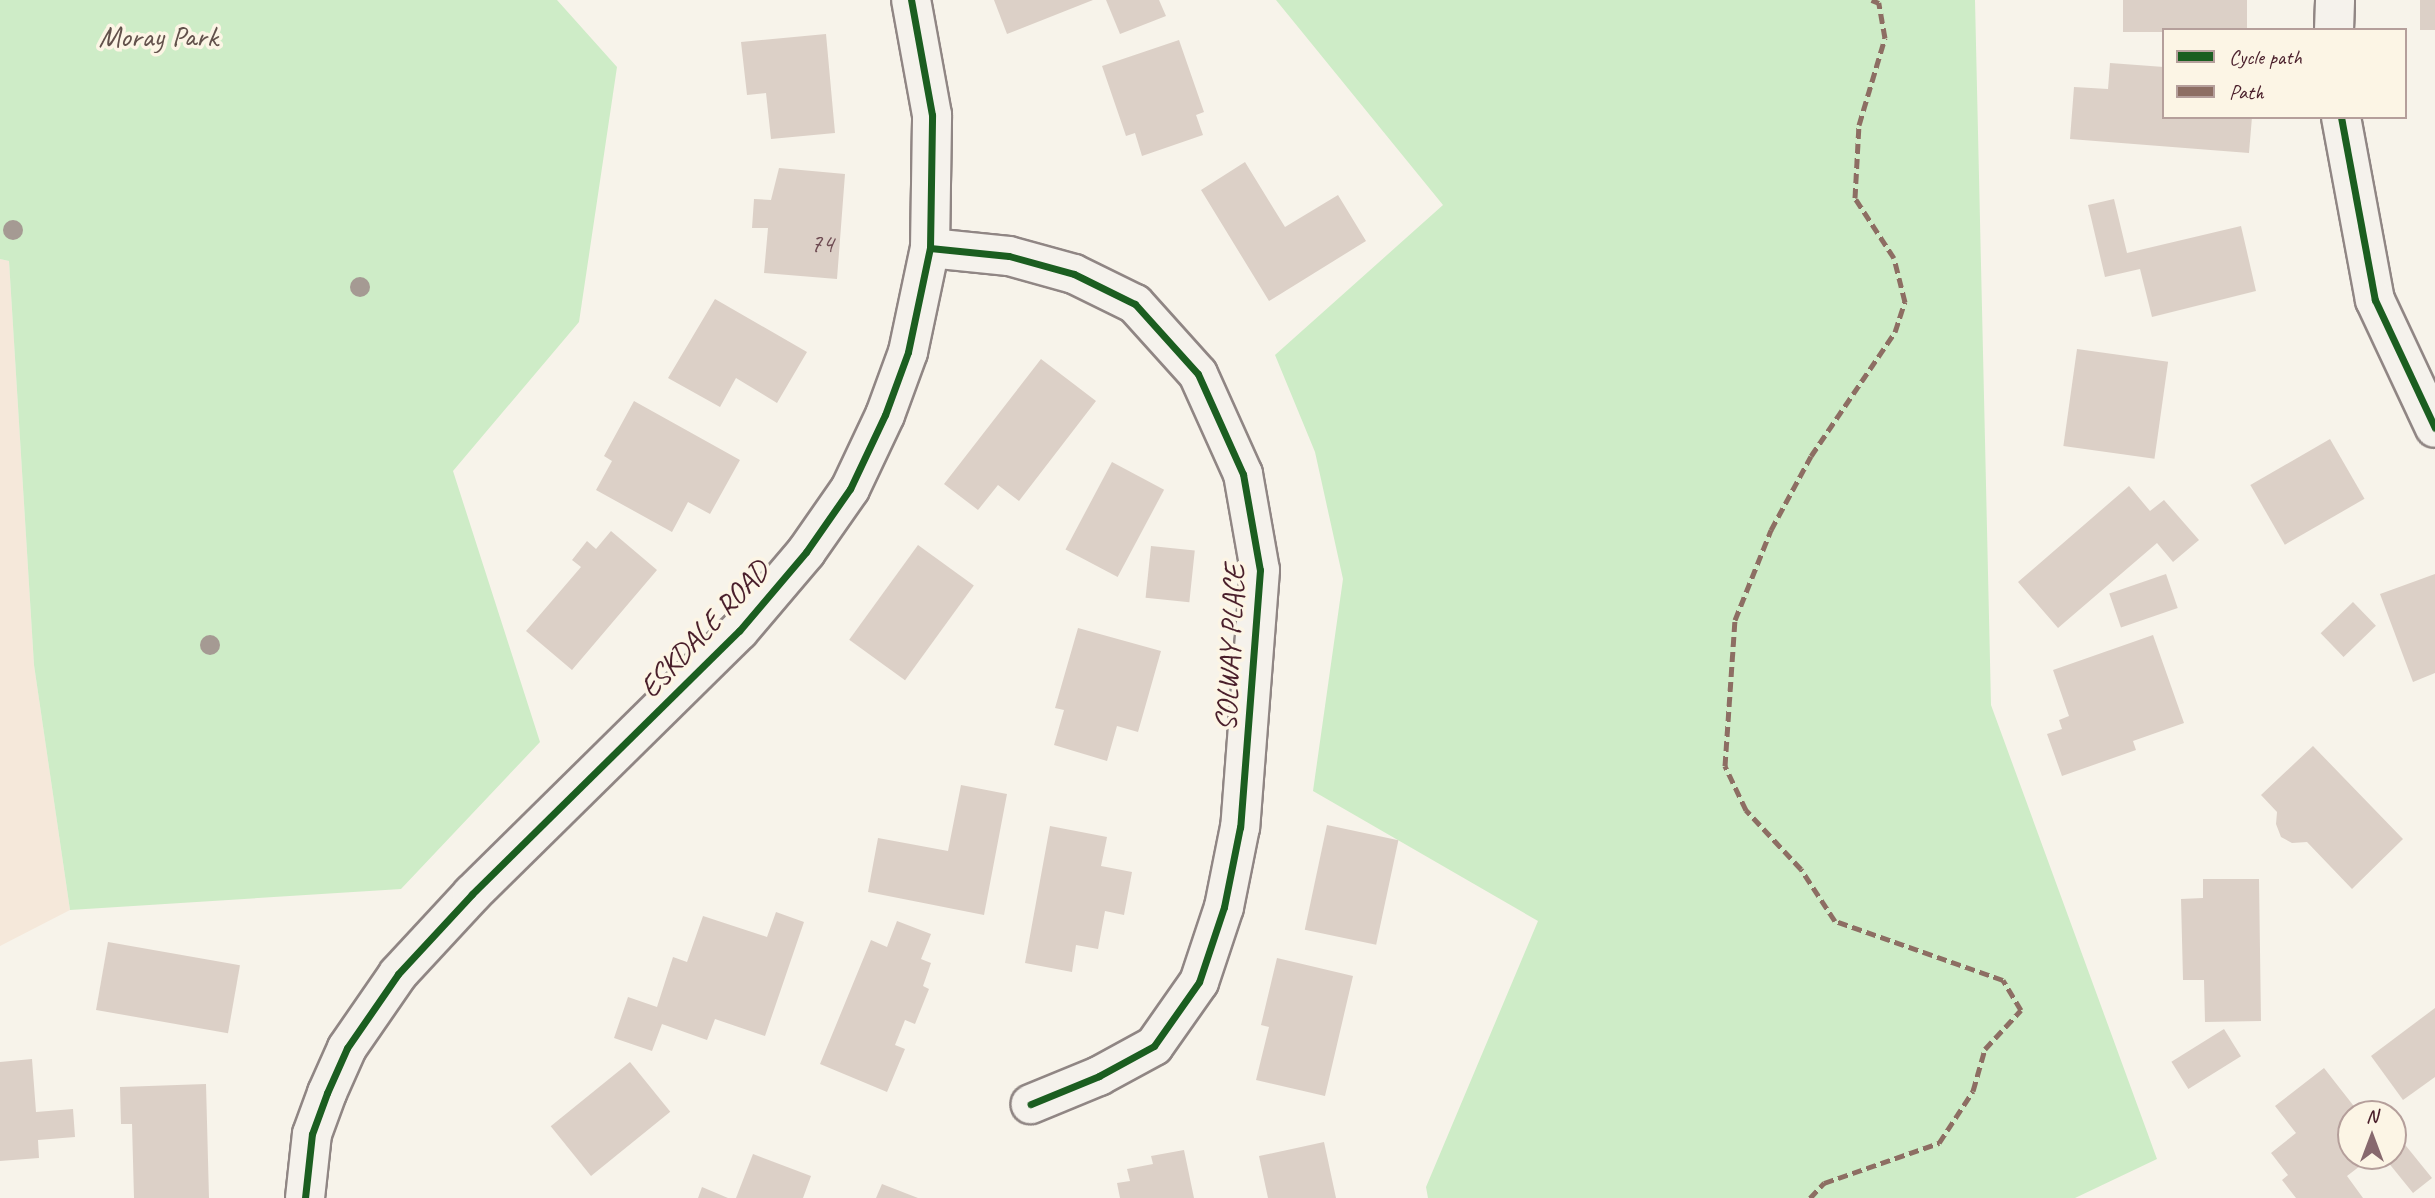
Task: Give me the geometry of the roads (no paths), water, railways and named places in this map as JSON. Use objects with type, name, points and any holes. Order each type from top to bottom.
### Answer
[{"type":"street","name":"ESKDALE ROAD","points":[[305,1198],[312,1134],[327,1093],[347,1048],[398,974],[472,894],[739,631],[806,552],[850,489],[885,415],[908,352],[930,248],[932,115],[911,0]]},
{"type":"street","points":[[2334,28],[2335,0]]},
{"type":"street","points":[[2341,119],[2375,300],[2435,428]]},
{"type":"street","name":"SOLWAY PLACE","points":[[930,248],[1009,256],[1074,274],[1135,304],[1198,374],[1243,474],[1261,570],[1240,827],[1224,907],[1199,982],[1154,1046],[1099,1076],[1031,1104]]},
{"type":"park label","name":"Moray Park","points":[[158,36]]}]
